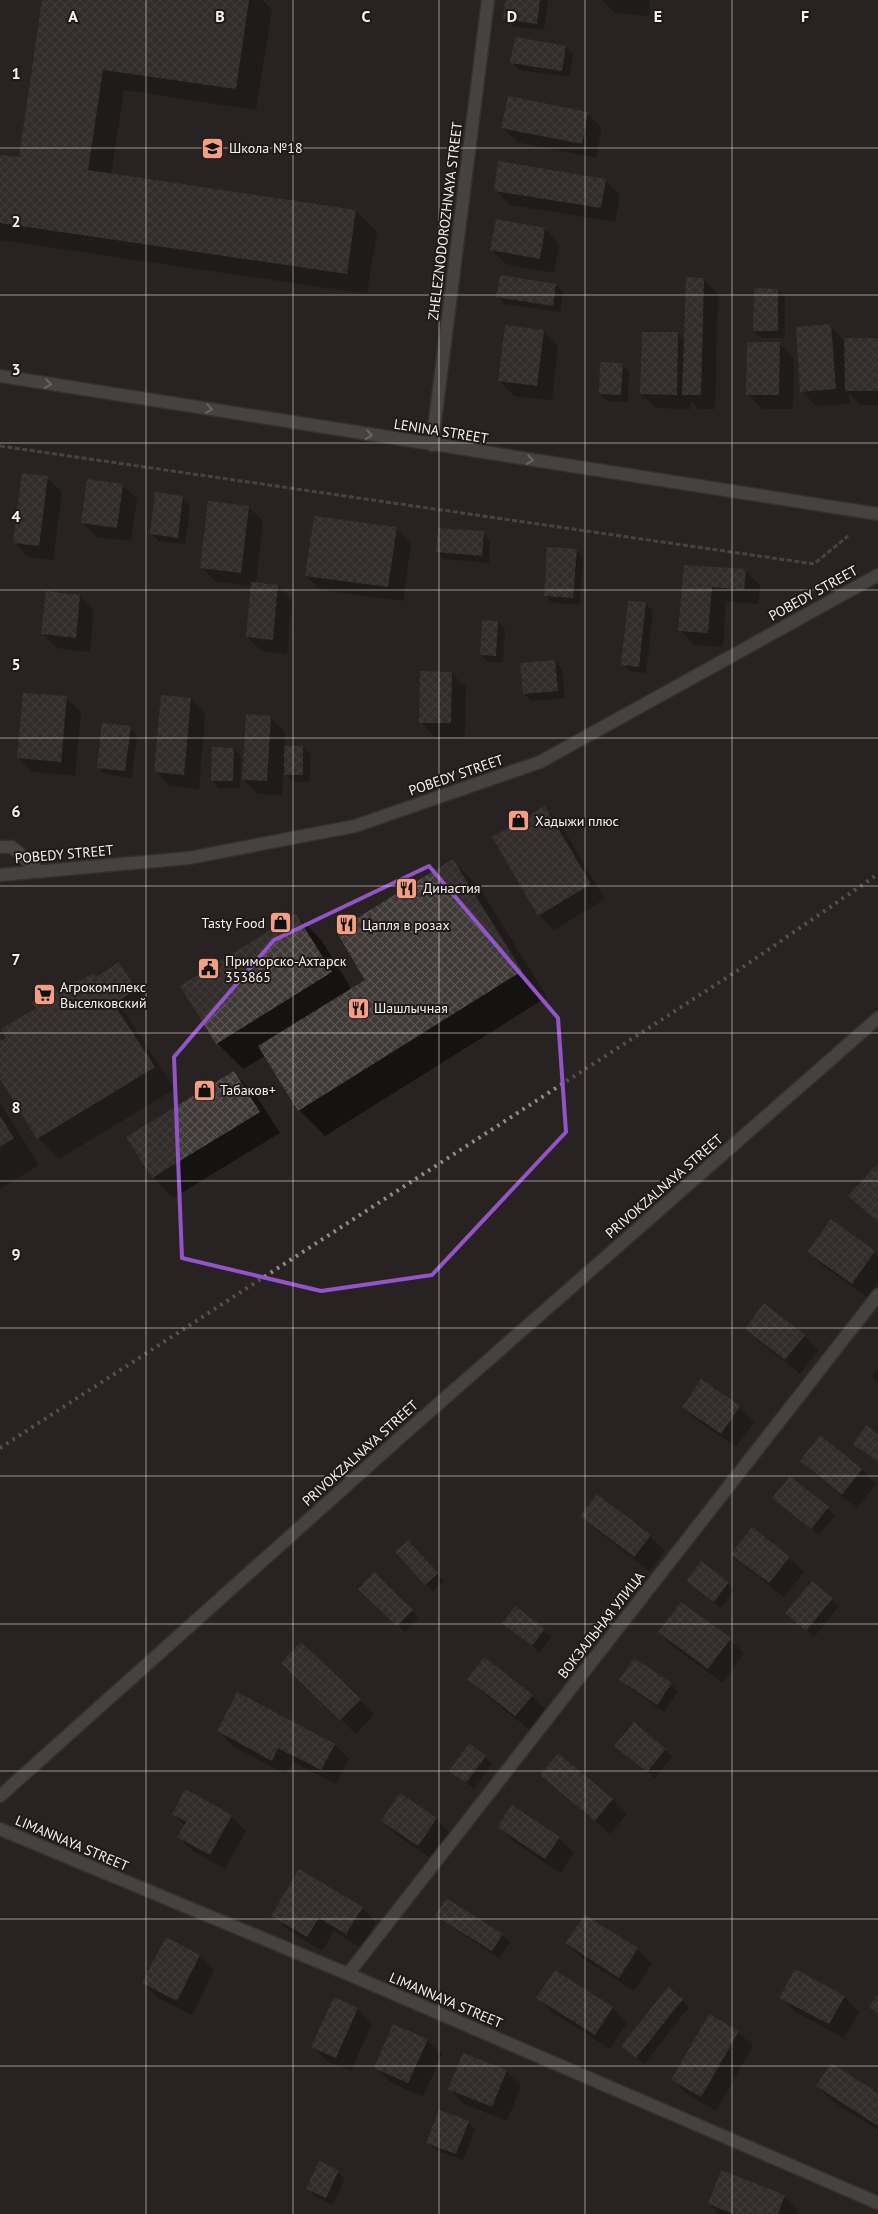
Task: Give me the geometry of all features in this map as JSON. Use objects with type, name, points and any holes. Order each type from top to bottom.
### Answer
[{"type":"street","name":"ZHELEZNODOROZHNAYA STREET","points":[[432,445],[488,0]]},
{"type":"street","name":"LENINA STREET","points":[[0,376],[876,514]]},
{"type":"street","name":"POBEDY STREET","points":[[0,875],[189,858],[355,826],[540,762],[878,575]]},
{"type":"street","points":[[0,847],[12,846],[40,872]]},
{"type":"street","name":"PRIVOKZALNAYA STREET","points":[[0,1796],[402,1435],[878,1018]]},
{"type":"street","name":"ВОКЗАЛЬНАЯ УЛИЦА","points":[[348,1974],[878,1295]]},
{"type":"street","name":"LIMANNAYA STREET","points":[[0,1829],[348,1974],[878,2204]]},
{"type":"path","points":[[0,446],[814,564],[876,514]]},
{"type":"highlighted area","points":[[429,866],[558,1018],[566,1132],[432,1275],[321,1291],[182,1258],[174,1057],[274,940]]},
{"type":"building","points":[[42,0],[249,0],[236,89],[103,70],[88,170],[356,210],[347,274],[0,223],[0,155],[19,157]]},
{"type":"building","points":[[505,0],[540,0],[537,24],[503,19]]},
{"type":"building","points":[[515,37],[566,46],[562,71],[510,63]]},
{"type":"building","points":[[508,96],[588,112],[582,144],[501,128]]},
{"type":"building","points":[[498,161],[606,179],[601,208],[494,191]]},
{"type":"building","points":[[496,219],[545,228],[540,259],[490,250]]},
{"type":"building","points":[[500,275],[556,284],[553,306],[496,297]]},
{"type":"building","points":[[686,277],[704,278],[701,395],[682,395]]},
{"type":"building","points":[[754,288],[778,289],[778,331],[753,331]]},
{"type":"building","points":[[831,324],[836,389],[800,392],[796,327]]},
{"type":"building","points":[[505,325],[544,330],[537,386],[498,381]]},
{"type":"building","points":[[642,332],[678,332],[677,395],[640,394]]},
{"type":"building","points":[[844,338],[878,338],[878,391],[845,391]]},
{"type":"building","points":[[747,342],[780,342],[779,395],[746,395]]},
{"type":"building","points":[[600,362],[623,363],[621,395],[599,394]]},
{"type":"building","points":[[22,473],[48,476],[39,546],[13,543]]},
{"type":"building","points":[[87,479],[123,484],[117,528],[81,523]]},
{"type":"building","points":[[155,492],[183,496],[178,538],[150,534]]},
{"type":"building","points":[[208,501],[249,506],[241,573],[200,568]]},
{"type":"building","points":[[314,516],[397,527],[388,587],[305,576]]},
{"type":"building","points":[[438,528],[484,531],[482,556],[436,552]]},
{"type":"building","points":[[547,547],[577,549],[573,598],[544,596]]},
{"type":"building","points":[[684,565],[746,569],[744,590],[712,587],[708,633],[678,631]]},
{"type":"building","points":[[251,582],[278,585],[273,640],[246,637]]},
{"type":"building","points":[[46,591],[80,595],[76,638],[41,634]]},
{"type":"building","points":[[628,601],[646,602],[639,667],[621,665]]},
{"type":"building","points":[[482,620],[498,621],[496,656],[480,655]]},
{"type":"building","points":[[555,660],[558,691],[523,694],[520,663]]},
{"type":"building","points":[[420,671],[452,672],[451,723],[419,723]]},
{"type":"building","points":[[23,693],[67,696],[61,762],[17,758]]},
{"type":"building","points":[[161,695],[191,698],[184,775],[154,772]]},
{"type":"building","points":[[246,714],[271,716],[267,781],[242,780]]},
{"type":"building","points":[[102,723],[131,726],[125,771],[97,768]]},
{"type":"building","points":[[284,746],[303,746],[303,775],[284,775]]},
{"type":"building","points":[[212,747],[234,748],[233,781],[211,781]]},
{"type":"building","points":[[545,806],[591,884],[538,916],[492,837]]},
{"type":"building","points":[[453,859],[522,971],[298,1111],[258,1046],[365,980],[336,931]]},
{"type":"building","points":[[296,914],[332,972],[216,1044],[180,986]]},
{"type":"building","points":[[119,962],[136,989],[114,1004],[155,1067],[37,1139],[0,1079],[0,1041],[6,1038],[1,1029],[36,1008],[32,1002],[55,988],[59,994],[93,973],[96,977]]},
{"type":"building","points":[[234,1071],[260,1112],[152,1178],[126,1137]]},
{"type":"building","points":[[0,1116],[14,1138],[0,1147]]},
{"type":"building","points":[[875,1166],[878,1168],[878,1222],[848,1196]]},
{"type":"building","points":[[831,1219],[875,1251],[852,1284],[807,1252]]},
{"type":"building","points":[[764,1303],[805,1335],[785,1360],[745,1329]]},
{"type":"building","points":[[701,1379],[740,1406],[721,1434],[682,1407]]},
{"type":"building","points":[[866,1425],[878,1434],[878,1462],[853,1444]]},
{"type":"building","points":[[820,1435],[862,1469],[842,1495],[800,1461]]},
{"type":"building","points":[[790,1476],[829,1507],[811,1529],[772,1498]]},
{"type":"building","points":[[597,1494],[651,1535],[634,1557],[580,1516]]},
{"type":"building","points":[[752,1527],[790,1557],[769,1583],[731,1554]]},
{"type":"building","points":[[408,1540],[438,1573],[425,1585],[395,1552]]},
{"type":"building","points":[[701,1561],[729,1582],[714,1602],[686,1581]]},
{"type":"building","points":[[374,1572],[413,1610],[397,1626],[358,1589]]},
{"type":"building","points":[[812,1581],[833,1598],[806,1631],[785,1613]]},
{"type":"building","points":[[681,1602],[731,1638],[708,1669],[658,1632]]},
{"type":"building","points":[[515,1606],[545,1629],[532,1646],[502,1623]]},
{"type":"building","points":[[301,1642],[361,1699],[340,1720],[281,1663]]},
{"type":"building","points":[[484,1657],[533,1695],[515,1716],[467,1679]]},
{"type":"building","points":[[634,1658],[672,1683],[657,1705],[619,1680]]},
{"type":"building","points":[[237,1692],[335,1744],[321,1770],[278,1748],[272,1761],[217,1731]]},
{"type":"building","points":[[634,1722],[666,1749],[647,1772],[614,1746]]},
{"type":"building","points":[[469,1743],[486,1756],[466,1783],[449,1771]]},
{"type":"building","points":[[558,1753],[613,1799],[595,1821],[540,1775]]},
{"type":"building","points":[[185,1789],[232,1815],[210,1855],[177,1837],[186,1822],[172,1814]]},
{"type":"building","points":[[400,1793],[437,1818],[418,1846],[381,1821]]},
{"type":"building","points":[[512,1805],[560,1837],[545,1859],[497,1827]]},
{"type":"building","points":[[299,1869],[363,1907],[346,1934],[319,1918],[307,1937],[271,1916]]},
{"type":"building","points":[[446,1898],[503,1934],[492,1951],[435,1916]]},
{"type":"building","points":[[585,1915],[638,1948],[619,1978],[565,1943]]},
{"type":"building","points":[[166,1937],[200,1955],[177,2001],[142,1983]]},
{"type":"building","points":[[795,1969],[845,1996],[829,2024],[779,1998]]},
{"type":"building","points":[[555,1970],[613,2007],[595,2035],[536,1998]]},
{"type":"building","points":[[668,1987],[683,1999],[636,2058],[621,2046]]},
{"type":"building","points":[[878,1994],[878,2014],[869,2007]]},
{"type":"building","points":[[334,1997],[358,2008],[336,2058],[311,2047]]},
{"type":"building","points":[[709,2014],[739,2031],[701,2097],[671,2080]]},
{"type":"building","points":[[393,2024],[428,2039],[408,2083],[374,2068]]},
{"type":"building","points":[[463,2053],[507,2070],[492,2107],[448,2089]]},
{"type":"building","points":[[831,2063],[878,2093],[878,2126],[816,2086]]},
{"type":"building","points":[[439,2110],[469,2121],[456,2154],[426,2143]]},
{"type":"building","points":[[319,2161],[339,2170],[326,2198],[306,2189]]},
{"type":"building","points":[[721,2170],[785,2195],[778,2214],[734,2214],[708,2204]]},
{"type":"railway","points":[[0,1448],[746,965],[878,874]]},
{"type":"place","name":"Школа №18","points":[[213,148]]},
{"type":"place","name":"Хадыжи плюс","points":[[519,821]]},
{"type":"place","name":"Династия","points":[[407,888]]},
{"type":"place","name":"Tasty Food","points":[[281,923]]},
{"type":"place","name":"Цапля в розах","points":[[346,925]]},
{"type":"place","name":"Приморско-Ахтарск 353865","points":[[209,969]]},
{"type":"place","name":"Агрокомплекс Выселковский","points":[[44,995]]},
{"type":"place","name":"Шашлычная","points":[[358,1008]]},
{"type":"place","name":"Табаков+","points":[[204,1090]]}]
